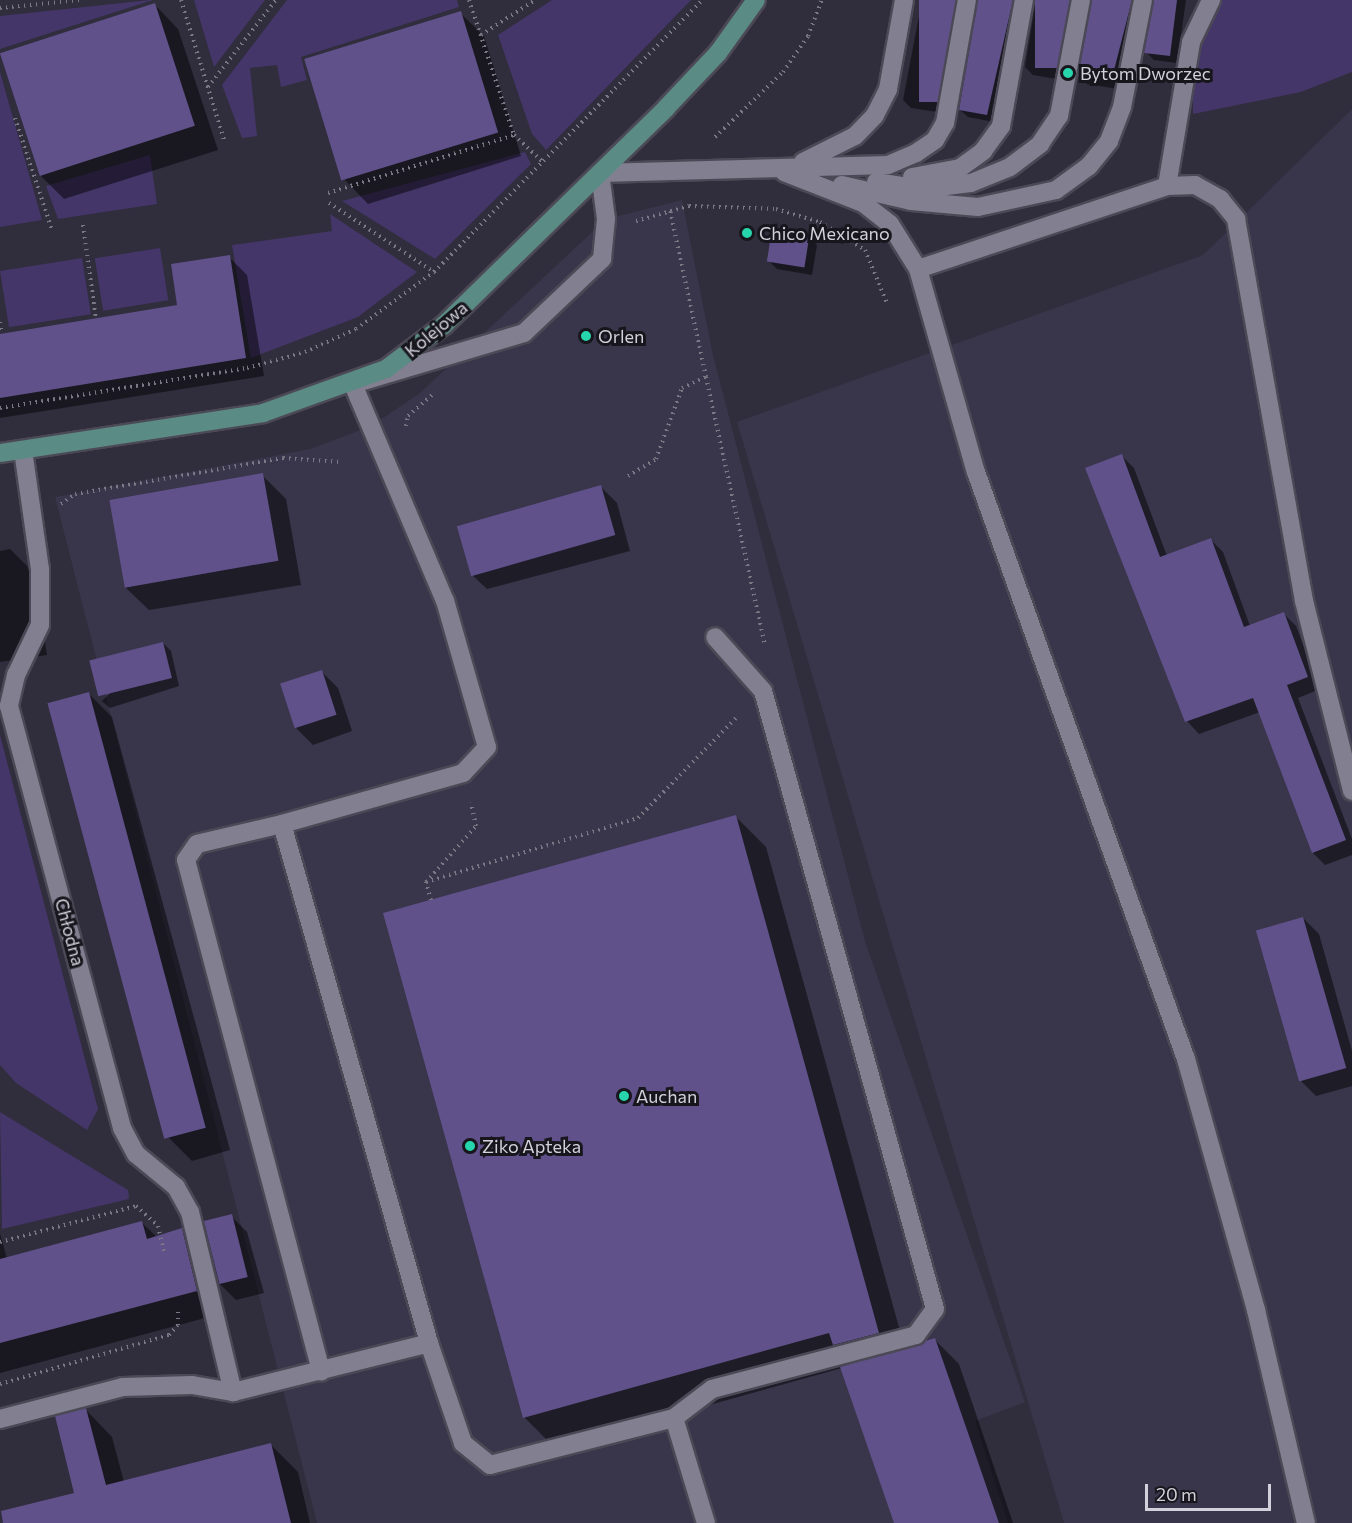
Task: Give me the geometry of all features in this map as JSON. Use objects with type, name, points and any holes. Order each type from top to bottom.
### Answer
[{"type":"main road","name":"Kolejowa","points":[[0,453],[263,413],[353,384],[386,369],[444,325],[600,173],[718,53],[756,0]]},
{"type":"lane","points":[[779,169],[824,156],[874,115],[888,89],[904,0]]},
{"type":"lane","points":[[321,1371],[186,860],[197,844],[282,824],[463,773],[487,747],[445,601],[353,384],[524,333],[602,259],[606,219],[600,173],[888,165],[935,140],[945,123],[967,0]]},
{"type":"lane","points":[[779,169],[922,177],[960,168],[983,151],[1001,126],[1024,0]]},
{"type":"lane","points":[[779,169],[922,189],[971,183],[1010,167],[1040,144],[1059,116],[1081,0]]},
{"type":"lane","points":[[779,169],[911,201],[978,207],[1056,190],[1089,166],[1109,141],[1122,107],[1143,0]]},
{"type":"lane","points":[[1167,186],[1191,42],[1211,0]]},
{"type":"lane","points":[[779,169],[863,203],[890,224],[918,269],[976,472],[1186,1059],[1256,1310],[1306,1523]]},
{"type":"lane","points":[[918,269],[1167,186],[1194,185],[1220,199],[1236,219],[1304,601],[1352,791]]},
{"type":"lane","name":"Chłodna","points":[[23,450],[35,527],[40,625],[16,675],[9,706],[122,1128],[136,1154],[176,1187],[190,1212],[233,1392]]},
{"type":"lane","points":[[282,824],[429,1343],[463,1443],[490,1465],[674,1418],[712,1389],[916,1335],[935,1309],[763,691],[716,637]]},
{"type":"lane","points":[[0,1419],[123,1387],[192,1385],[233,1392],[429,1343]]},
{"type":"lane","points":[[674,1418],[706,1523]]},
{"type":"path","points":[[0,8],[80,0]]},
{"type":"path","points":[[182,0],[224,140]]},
{"type":"path","points":[[208,87],[276,0]]},
{"type":"path","points":[[469,0],[514,135],[544,163]]},
{"type":"path","points":[[481,35],[535,0]]},
{"type":"path","points":[[0,408],[247,368],[305,352],[356,329],[434,272],[544,163],[702,0]]},
{"type":"path","points":[[708,144],[783,72],[808,36],[822,0]]},
{"type":"path","points":[[15,118],[52,230]]},
{"type":"path","points":[[328,193],[514,135]]},
{"type":"path","points":[[692,197],[689,206],[776,209],[820,222],[865,250],[886,303]]},
{"type":"path","points":[[329,203],[434,272]]},
{"type":"path","points":[[426,882],[638,818],[773,681],[670,211]]},
{"type":"path","points":[[83,225],[96,319]]},
{"type":"path","points":[[0,322],[2,334]]},
{"type":"path","points":[[628,476],[656,459],[682,388],[706,376]]},
{"type":"path","points":[[35,527],[54,524],[61,505],[75,494],[283,458],[340,462]]},
{"type":"path","points":[[426,882],[476,826],[463,773]]},
{"type":"path","points":[[426,882],[431,900]]},
{"type":"path","points":[[0,1242],[136,1206],[158,1226],[167,1260]]},
{"type":"path","points":[[0,1384],[170,1335],[178,1325],[176,1294]]},
{"type":"shaded area","points":[[153,0],[0,49],[0,16]]},
{"type":"shaded area","points":[[194,0],[265,0],[214,67]]},
{"type":"shaded area","points":[[287,0],[457,0],[459,7],[301,57],[307,80],[281,87],[277,65],[250,68],[257,136],[242,138],[222,85]]},
{"type":"shaded area","points":[[552,0],[691,0],[546,150],[532,134],[498,35]]},
{"type":"shaded area","points":[[1219,0],[1352,0],[1352,72],[1301,92],[1193,114],[1193,51]]},
{"type":"shaded area","points":[[0,72],[42,220],[0,227]]},
{"type":"shaded area","points":[[1352,109],[1352,1523],[1064,1523],[737,422],[1203,255]]},
{"type":"shaded area","points":[[525,152],[531,164],[435,259],[342,201]]},
{"type":"shaded area","points":[[150,155],[157,204],[58,219],[46,186]]},
{"type":"shaded area","points":[[682,200],[713,355],[865,941],[1025,1402],[975,1421],[1008,1523],[317,1523],[55,497],[310,449],[371,426],[420,393],[606,219]]},
{"type":"shaded area","points":[[330,214],[417,272],[358,317],[251,358],[232,245],[332,231]]},
{"type":"shaded area","points":[[160,248],[168,300],[103,311],[95,258]]},
{"type":"shaded area","points":[[82,258],[91,314],[9,327],[0,271]]},
{"type":"shaded area","points":[[0,735],[98,1109],[87,1130],[16,1083],[0,1065]]},
{"type":"shaded area","points":[[0,1112],[128,1190],[129,1199],[2,1229]]},
{"type":"building","points":[[919,0],[956,0],[956,102],[919,102]]},
{"type":"building","points":[[978,0],[1013,0],[987,115],[959,110]]},
{"type":"building","points":[[1035,0],[1070,0],[1070,68],[1035,68]]},
{"type":"building","points":[[1092,0],[1132,0],[1111,82],[1078,76]]},
{"type":"building","points":[[1154,0],[1177,0],[1170,56],[1144,53]]},
{"type":"building","points":[[155,3],[195,126],[40,176],[0,53]]},
{"type":"building","points":[[461,11],[498,132],[341,180],[304,59]]},
{"type":"building","points":[[772,229],[810,235],[804,268],[767,262]]},
{"type":"building","points":[[230,255],[246,358],[0,398],[0,334],[177,305],[171,264]]},
{"type":"building","points":[[1122,454],[1160,557],[1211,538],[1244,627],[1284,612],[1308,677],[1287,685],[1346,840],[1312,853],[1253,698],[1185,722],[1085,468]]},
{"type":"building","points":[[263,473],[278,561],[125,588],[109,500]]},
{"type":"building","points":[[601,485],[615,535],[471,576],[457,526]]},
{"type":"building","points":[[163,642],[172,678],[98,696],[89,660]]},
{"type":"building","points":[[322,670],[337,715],[295,728],[280,684]]},
{"type":"building","points":[[89,692],[206,1128],[164,1139],[47,703]]},
{"type":"building","name":"Auchan","points":[[736,815],[879,1333],[833,1345],[829,1333],[523,1418],[383,913]]},
{"type":"building","points":[[1303,917],[1346,1068],[1299,1081],[1256,931]]},
{"type":"building","points":[[232,1214],[248,1277],[220,1284],[204,1221]]},
{"type":"building","points":[[142,1221],[147,1239],[182,1228],[197,1291],[0,1343],[0,1259]]},
{"type":"building","points":[[935,1338],[999,1523],[894,1523],[840,1367]]},
{"type":"building","points":[[86,1408],[106,1485],[271,1443],[291,1523],[3,1523],[1,1511],[74,1493],[55,1416]]},
{"type":"place","name":"Bytom Dworzec","points":[[1068,73]]},
{"type":"place","name":"Chico Mexicano","points":[[747,233]]},
{"type":"place","name":"Orlen","points":[[586,336]]},
{"type":"place","name":"Auchan","points":[[624,1096]]},
{"type":"place","name":"Ziko Apteka","points":[[470,1146]]}]
